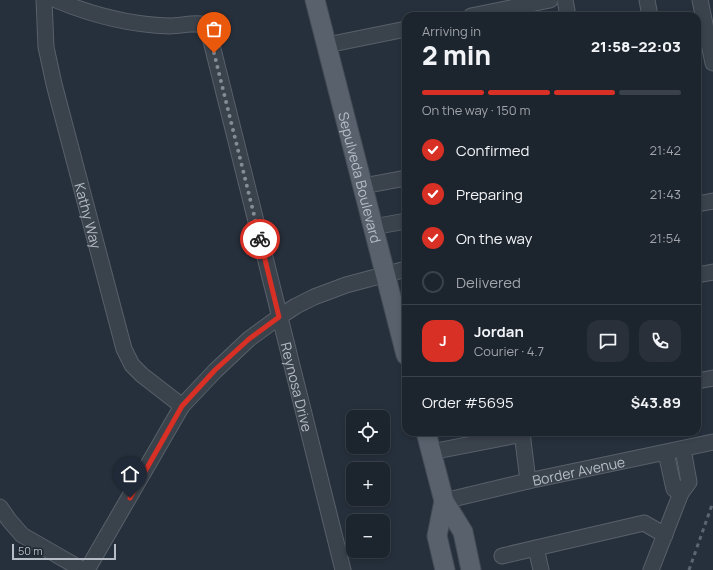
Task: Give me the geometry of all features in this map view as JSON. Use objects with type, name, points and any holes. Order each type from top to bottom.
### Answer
[{"type":"main road","name":"Sepulveda Boulevard","points":[[315,0],[402,340]]},
{"type":"main road","points":[[427,436],[444,501],[462,532],[471,570]]},
{"type":"main road","points":[[444,501],[437,536],[445,570]]},
{"type":"street","name":"Kathy Way","points":[[44,0],[46,47],[54,84],[124,349],[132,365],[142,375],[182,406]]},
{"type":"street","name":"Reynosa Drive","points":[[56,0],[105,17],[171,26],[201,24],[206,29],[210,37],[343,570]]},
{"type":"street","points":[[491,12],[550,0]]},
{"type":"street","points":[[565,0],[567,12]]},
{"type":"street","points":[[647,0],[649,12]]},
{"type":"street","points":[[700,0],[713,63]]},
{"type":"street","points":[[327,45],[402,30]]},
{"type":"street","points":[[363,186],[402,179]]},
{"type":"street","points":[[701,203],[713,201]]},
{"type":"street","points":[[373,227],[402,222]]},
{"type":"street","points":[[87,570],[182,406],[215,370],[243,344],[279,317],[314,297],[346,285],[402,270]]},
{"type":"street","points":[[701,274],[713,272]]},
{"type":"street","points":[[701,380],[713,378]]},
{"type":"street","points":[[431,452],[508,436]]},
{"type":"street","points":[[523,436],[528,481]]},
{"type":"street","name":"Border Avenue","points":[[444,501],[528,481],[713,442]]},
{"type":"street","points":[[652,570],[681,493],[689,482],[683,449]]},
{"type":"street","points":[[666,453],[674,489],[681,493]]},
{"type":"street","points":[[0,507],[9,520],[22,534],[83,570]]},
{"type":"street","points":[[502,556],[644,523],[665,535]]},
{"type":"street","points":[[536,548],[541,570]]},
{"type":"railway","points":[[689,570],[713,502]]},
{"type":"way so far","points":[[214,53],[260,239]]},
{"type":"route","points":[[130,498],[182,406],[215,370],[249,339],[279,317],[260,239]]}]
